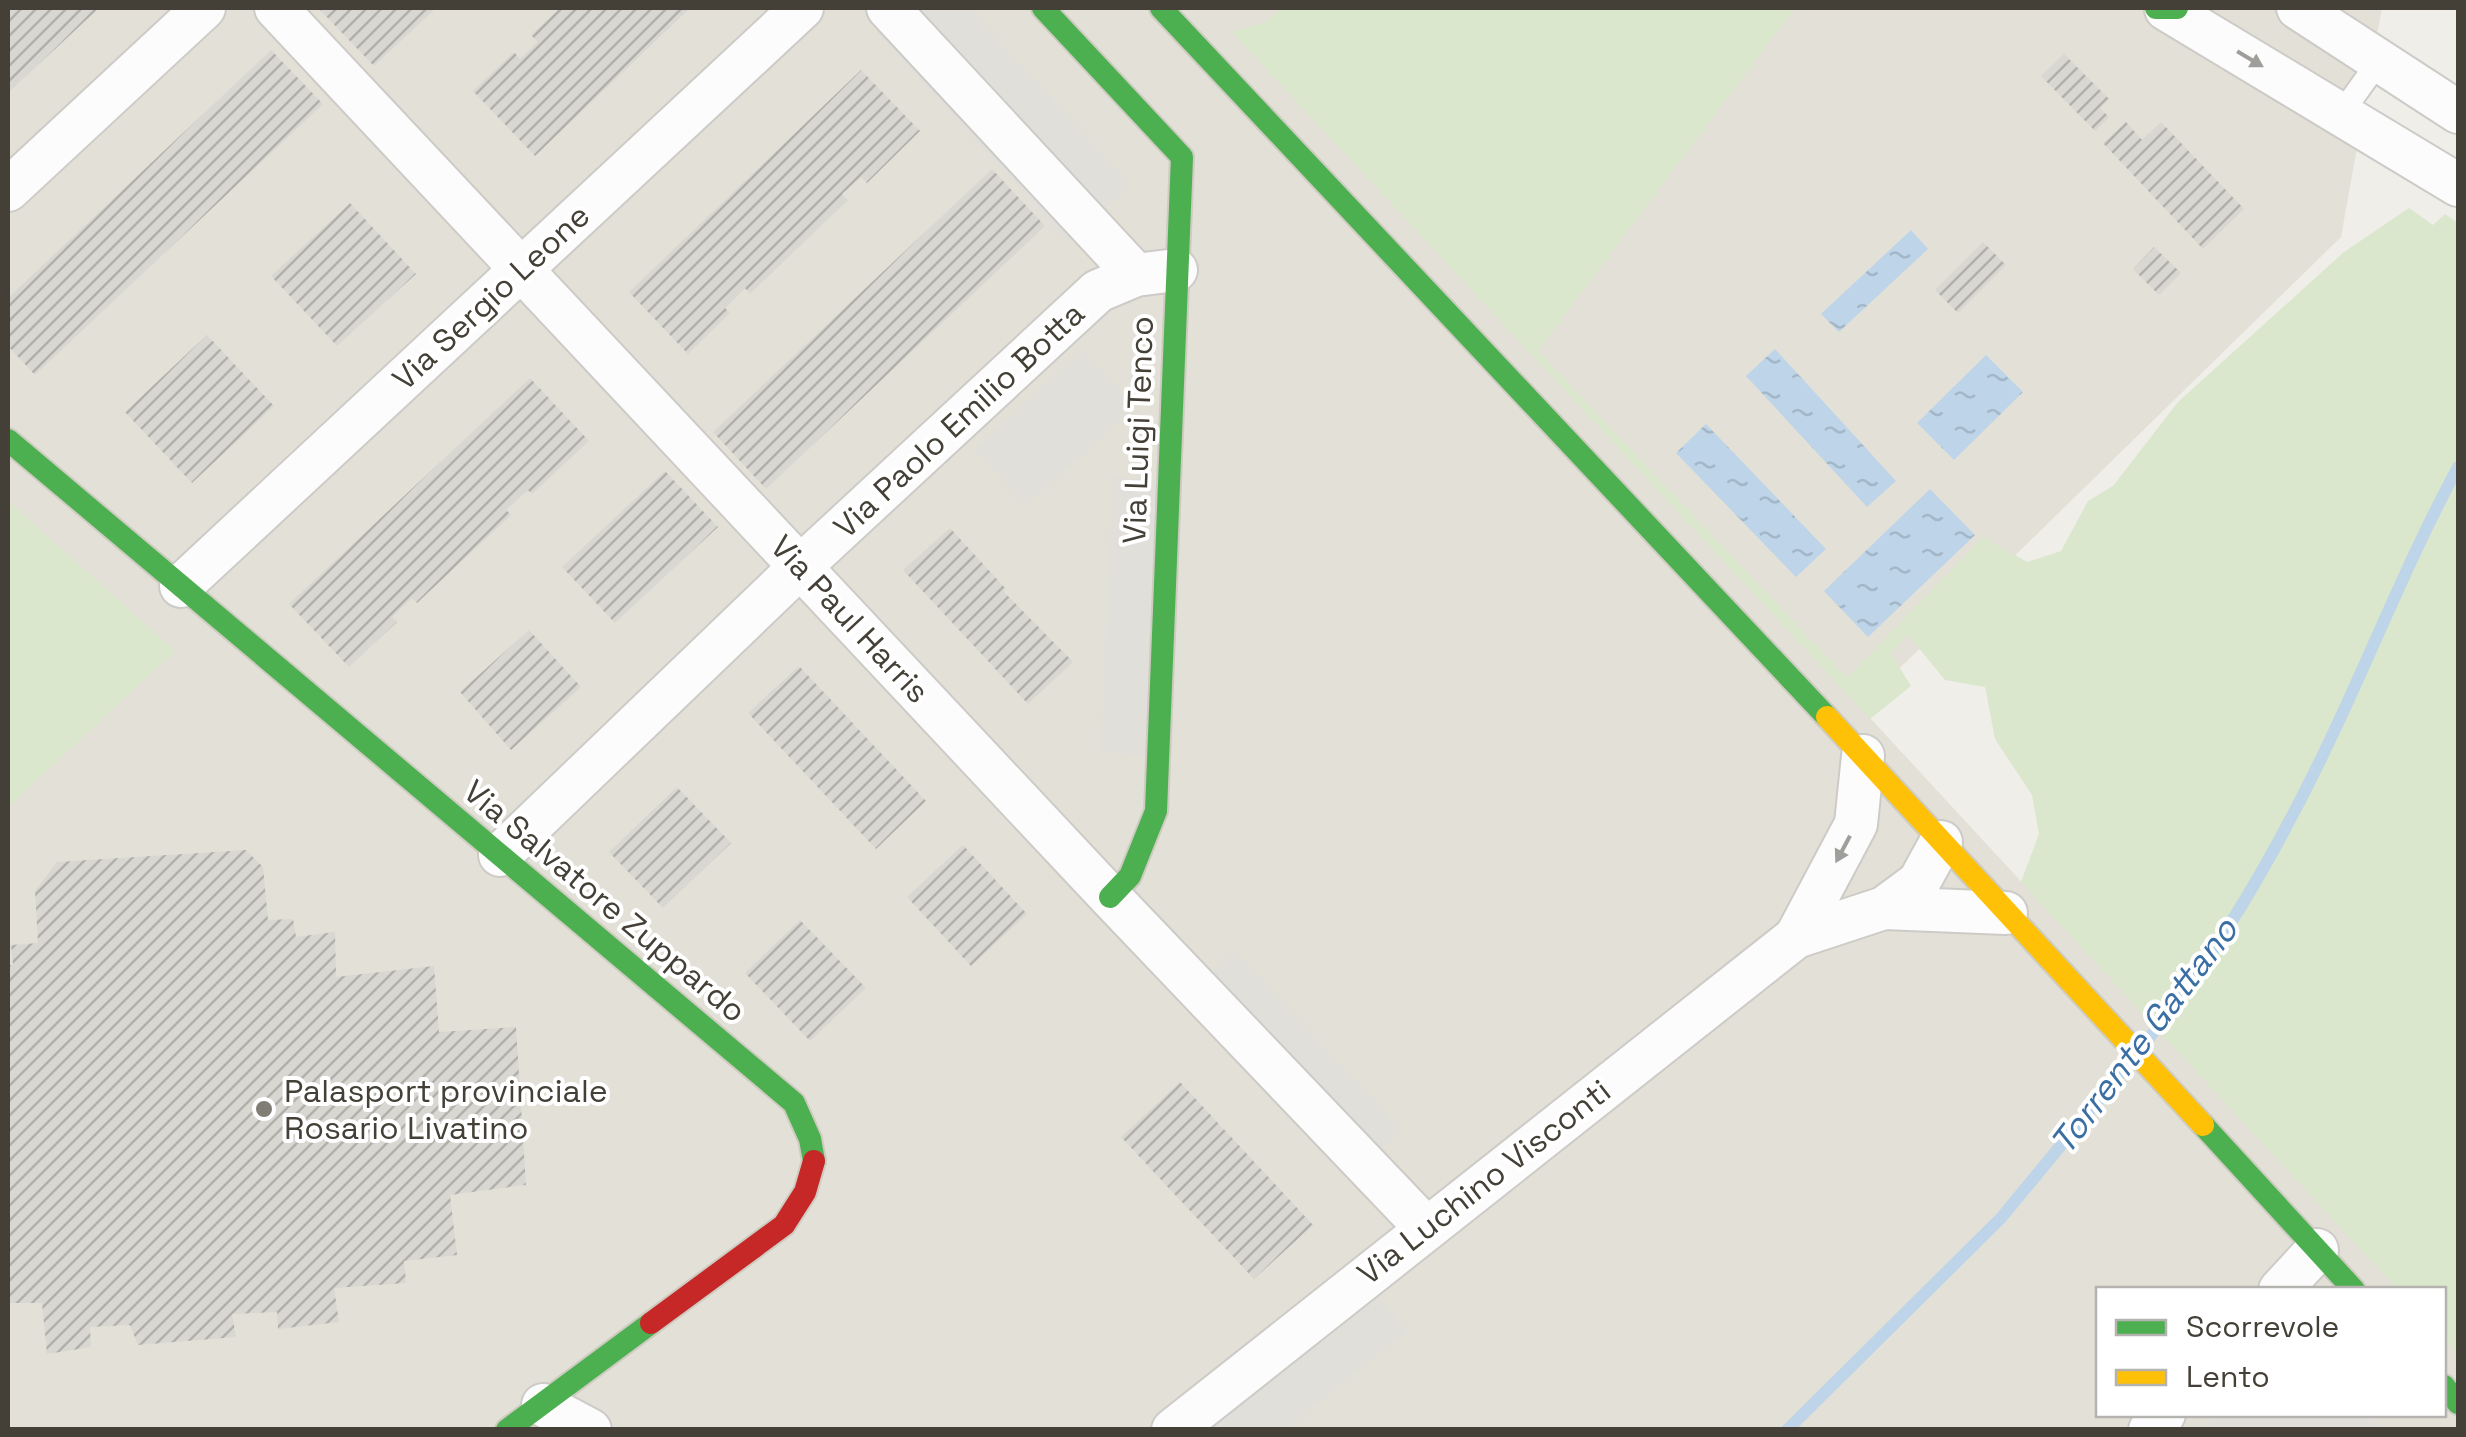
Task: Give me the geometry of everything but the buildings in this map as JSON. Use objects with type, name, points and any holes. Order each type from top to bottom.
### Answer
[{"type":"street","points":[[8,190],[204,8]]},
{"type":"street","name":"Via Paul Harris","points":[[276,8],[1110,898],[1426,1228]]},
{"type":"street","name":"Via Sergio Leone","points":[[181,586],[802,8]]},
{"type":"street","points":[[888,8],[1156,273]]},
{"type":"street","name":"Via Luigi Tenco","points":[[1043,8],[1182,156],[1156,273],[1156,811],[1130,876],[1110,898]]},
{"type":"street","points":[[1162,8],[1863,756],[2351,1287]]},
{"type":"street","points":[[2156,8],[2176,8]]},
{"type":"street","points":[[2298,8],[2451,108]]},
{"type":"street","points":[[2166,9],[2458,185]]},
{"type":"street","name":"Via Paolo Emilio Botta","points":[[500,855],[801,566],[1098,291],[1156,273]]},
{"type":"street","name":"Via Salvatore Zuppardo","points":[[8,440],[794,1103],[814,1140],[814,1181],[784,1225],[507,1430]]},
{"type":"street","name":"Via Luchino Visconti","points":[[1796,937],[1856,824],[1863,756]]},
{"type":"street","name":"Via Luchino Visconti","points":[[1173,1430],[1796,937],[1884,908],[1919,882],[1942,842]]},
{"type":"street","name":"Via Luchino Visconti","points":[[1884,908],[2006,913]]},
{"type":"street","points":[[2283,1287],[2317,1250]]},
{"type":"street","points":[[543,1405],[590,1430]]},
{"type":"lane","points":[[2341,114],[2379,60]]},
{"type":"shaded area","points":[[8,8],[2382,8],[2341,237],[1860,707],[2395,1287],[2096,1287],[2096,1417],[2446,1417],[2446,1340],[2458,1354],[2458,1429],[8,1430]]},
{"type":"shaded area","points":[[906,8],[968,8],[1130,185],[1068,242],[877,33]]},
{"type":"shaded area","points":[[1083,351],[1134,407],[1026,505],[975,448]]},
{"type":"shaded area","points":[[1113,477],[1168,481],[1159,757],[1101,751]]},
{"type":"shaded area","points":[[1234,952],[1401,1130],[1363,1164],[1196,987]]},
{"type":"shaded area","points":[[1363,1277],[1407,1331],[1285,1429],[1185,1429]]},
{"type":"shaded area","points":[[2213,1417],[2369,1417],[2382,1429],[2201,1429]]},
{"type":"green space","points":[[1282,8],[1795,8],[1538,351],[1847,678],[1983,537],[2027,562],[2061,551],[2088,501],[2113,486],[2178,402],[2344,252],[2409,208],[2433,225],[2445,214],[2458,223],[2458,1354],[2446,1340],[2446,1287],[2395,1287],[2021,882],[2039,834],[2032,795],[1995,739],[1985,687],[1945,680],[1908,635],[1891,654],[1911,686],[1870,719],[1232,32],[1266,22]]},
{"type":"green space","points":[[8,501],[175,651],[8,807]]},
{"type":"water","points":[[1911,230],[1928,249],[1839,332],[1821,314]]},
{"type":"water","points":[[1775,349],[1896,481],[1867,507],[1746,376]]},
{"type":"water","points":[[1986,355],[2023,392],[1954,460],[1917,423]]},
{"type":"water","points":[[1706,424],[1826,549],[1796,577],[1676,453]]},
{"type":"water","points":[[1930,489],[1975,535],[1868,637],[1824,591]]},
{"type":"waterway","name":"Torrente Gattano","points":[[2145,1043],[2201,968],[2275,848],[2458,467]]},
{"type":"waterway","name":"Torrente Gattano","points":[[1787,1430],[2001,1218],[2129,1063]]},
{"type":"traffic: fast","points":[[1043,8],[1182,157],[1156,811],[1130,876],[1110,897]]},
{"type":"traffic: fast","points":[[1161,8],[1827,717]]},
{"type":"traffic: fast","points":[[2156,8],[2177,8]]},
{"type":"traffic: fast","points":[[8,440],[794,1103],[810,1139],[814,1161]]},
{"type":"traffic: fast","points":[[2203,1125],[2351,1287]]},
{"type":"traffic: fast","points":[[507,1430],[651,1323]]},
{"type":"traffic: fast","points":[[2446,1388],[2458,1403]]},
{"type":"traffic: slow","points":[[1827,717],[2203,1125]]},
{"type":"traffic: jam","points":[[651,1323],[784,1225],[805,1192],[814,1161]]},
{"type":"place","name":"Palasport provinciale Rosario Livatino","points":[[264,1109]]}]
